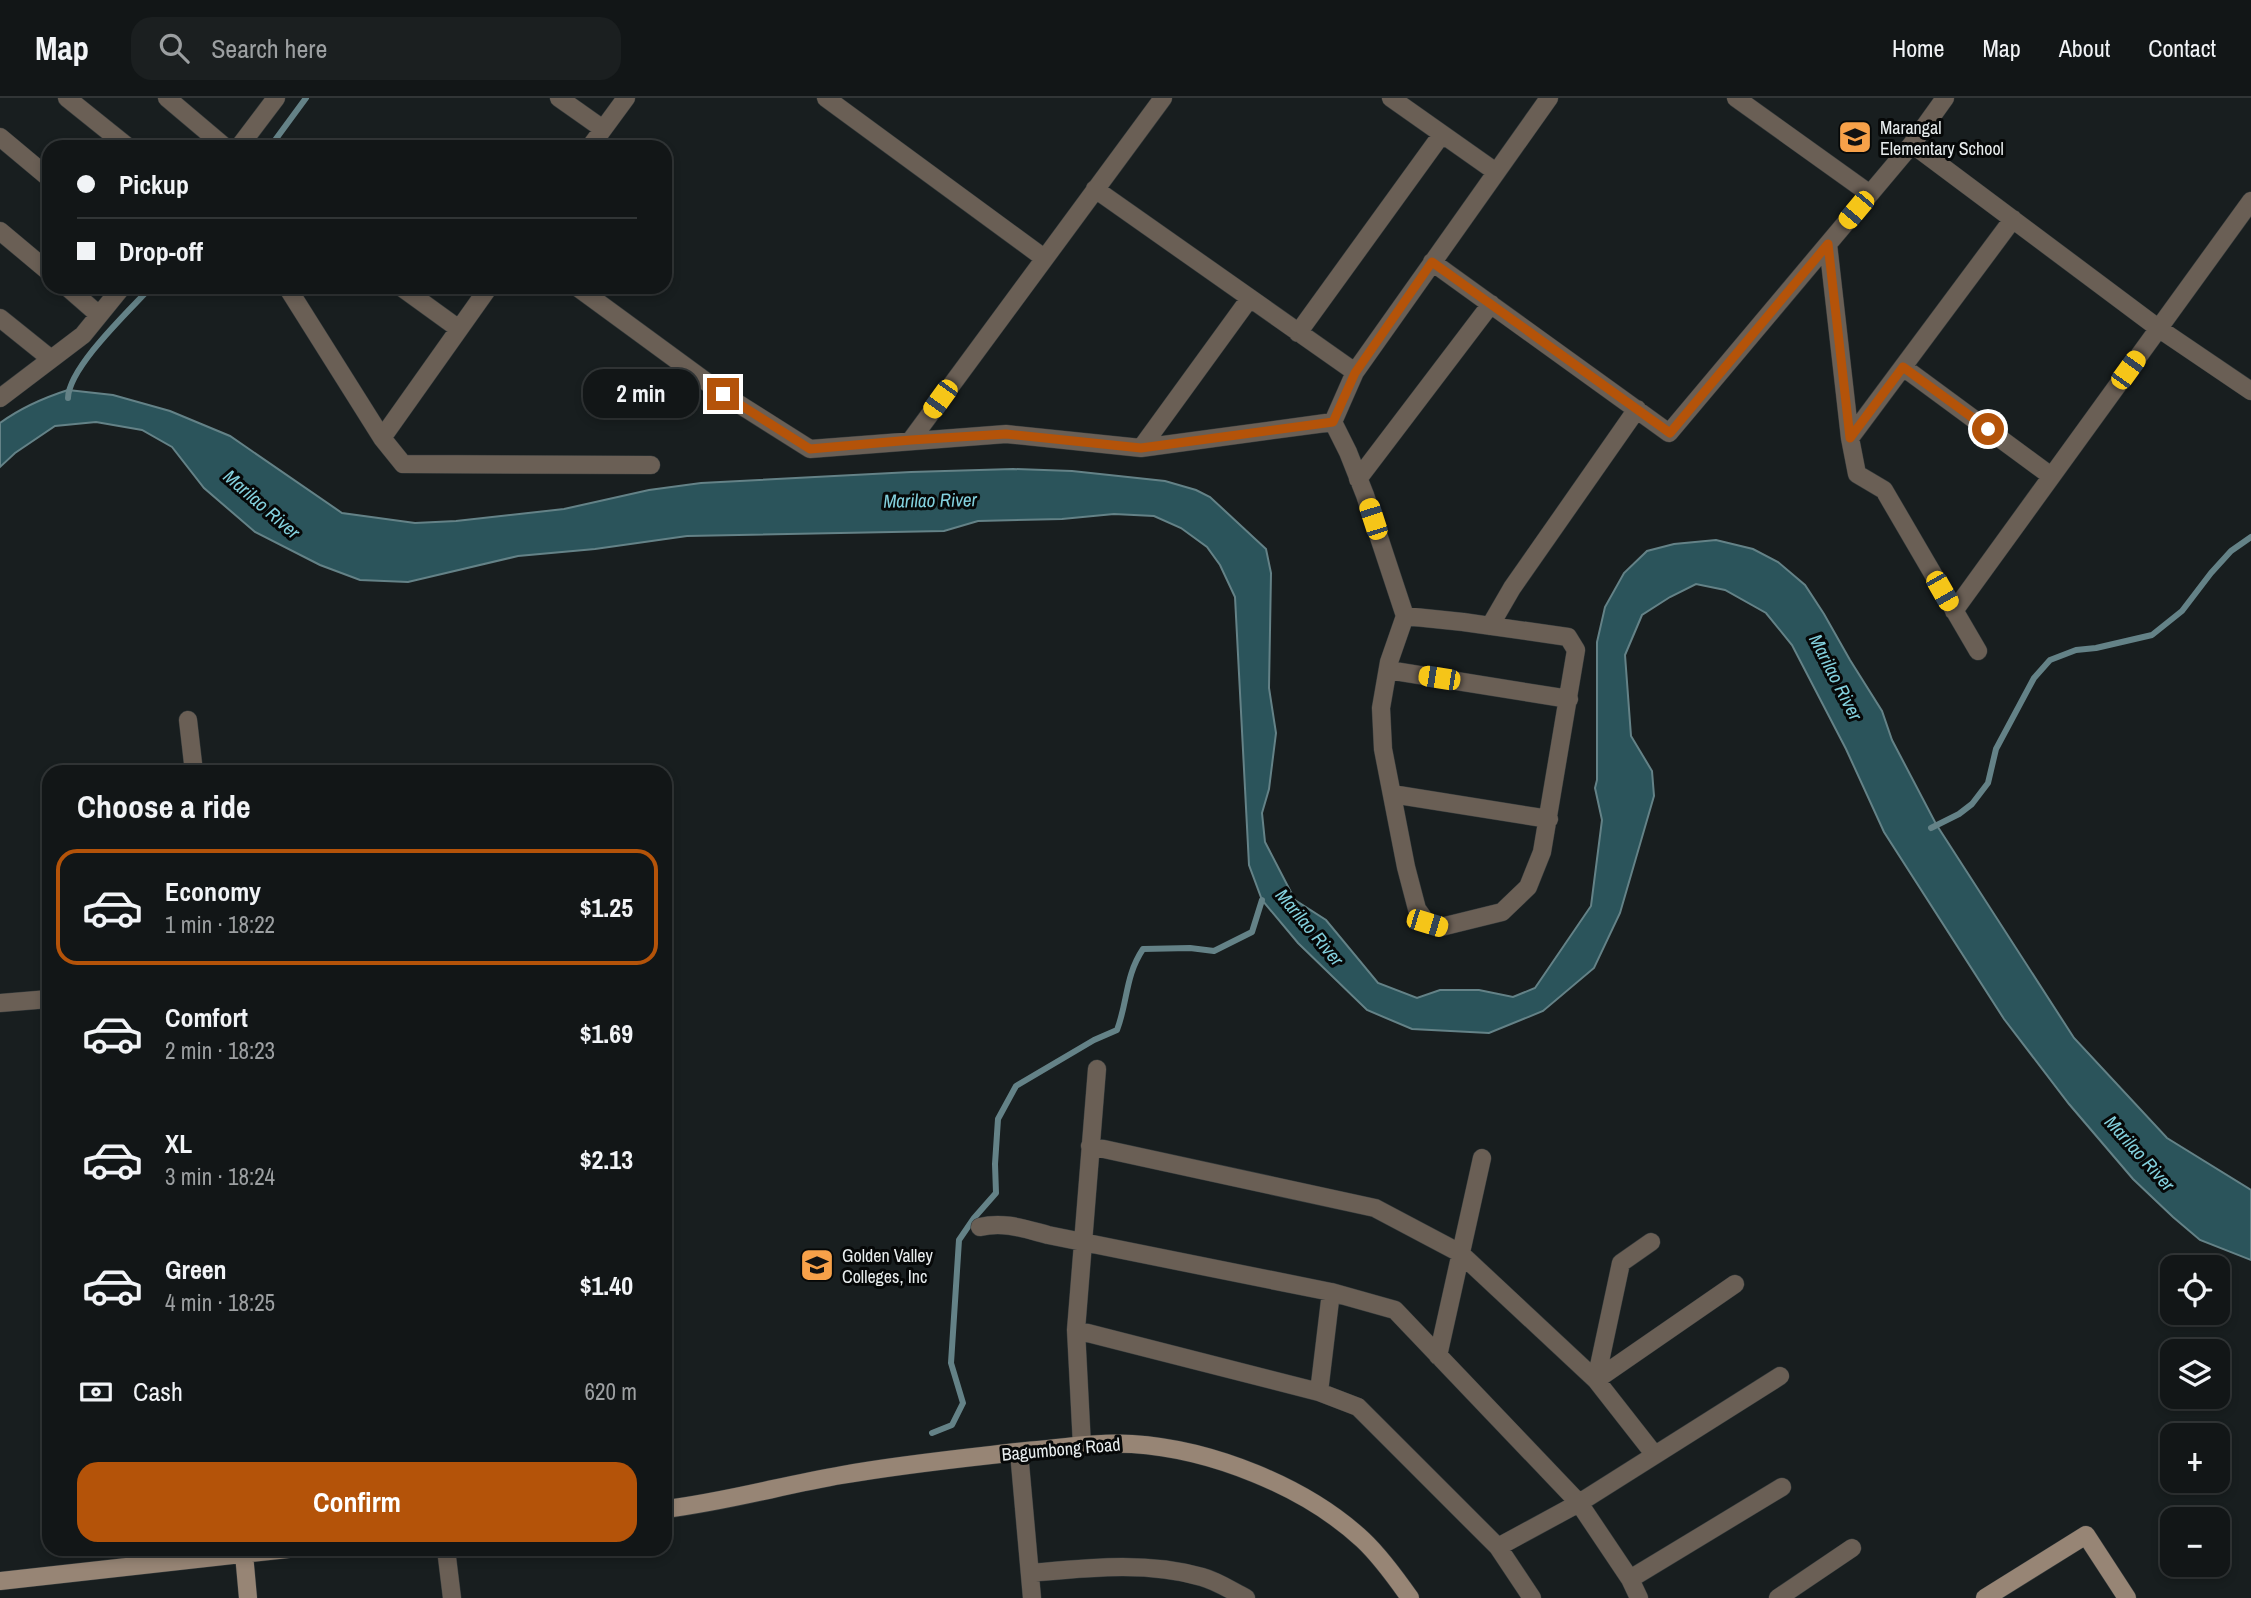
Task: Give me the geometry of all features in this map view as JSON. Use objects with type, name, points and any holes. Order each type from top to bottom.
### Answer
[{"type":"street","points":[[66,98],[119,140]]},
{"type":"street","points":[[167,98],[217,140]]},
{"type":"street","points":[[244,140],[276,98]]},
{"type":"street","points":[[559,98],[603,129]]},
{"type":"street","points":[[595,140],[626,98]]},
{"type":"street","points":[[827,98],[1044,258]]},
{"type":"street","points":[[911,440],[1163,98]]},
{"type":"street","points":[[1391,98],[1496,172]]},
{"type":"street","points":[[1333,422],[1355,373],[1549,98]]},
{"type":"street","points":[[1736,98],[1870,194]]},
{"type":"street","points":[[1432,262],[1670,433],[1912,144],[1945,98]]},
{"type":"street","points":[[1298,333],[1442,134]]},
{"type":"street","points":[[0,137],[42,171]]},
{"type":"street","points":[[1912,144],[2158,328],[2251,391]]},
{"type":"street","points":[[1095,188],[1355,373]]},
{"type":"street","points":[[1954,611],[2251,201]]},
{"type":"street","points":[[1850,438],[2013,219]]},
{"type":"street","points":[[0,231],[42,265]]},
{"type":"street","points":[[1828,244],[1850,438],[1857,474],[1884,490],[1978,650]]},
{"type":"street","points":[[75,294],[99,315]]},
{"type":"street","points":[[0,398],[83,335],[116,294]]},
{"type":"street","points":[[291,294],[382,438],[403,464],[651,465]]},
{"type":"street","points":[[411,294],[459,329]]},
{"type":"street","points":[[382,438],[484,294]]},
{"type":"street","points":[[587,294],[723,394],[810,449],[1006,434],[1141,448],[1333,422]]},
{"type":"street","points":[[1141,448],[1250,298]]},
{"type":"street","points":[[1359,479],[1491,304]]},
{"type":"street","points":[[0,318],[51,359]]},
{"type":"street","points":[[1903,367],[2051,476]]},
{"type":"street","points":[[1490,626],[1511,588],[1637,409]]},
{"type":"street","points":[[1333,422],[1359,479],[1405,615],[1388,670],[1381,708],[1383,749],[1417,909],[1427,923],[1441,927],[1502,912],[1528,887],[1542,852],[1549,819],[1576,650],[1568,637],[1405,615]]},
{"type":"street","points":[[1388,670],[1569,699]]},
{"type":"street","points":[[188,720],[193,765]]},
{"type":"street","points":[[1392,794],[1549,819]]},
{"type":"street","points":[[0,1003],[42,1000]]},
{"type":"street","points":[[1082,1446],[1076,1329],[1097,1069]]},
{"type":"street","points":[[1090,1146],[1375,1208],[1461,1253],[1596,1380],[1654,1454]]},
{"type":"street","points":[[1438,1356],[1482,1158]]},
{"type":"street","points":[[980,1227],[1006,1225],[1331,1292],[1395,1310],[1579,1503],[1630,1579],[1639,1598]]},
{"type":"street","points":[[1596,1380],[1621,1263],[1651,1242]]},
{"type":"street","points":[[1596,1380],[1735,1284]]},
{"type":"street","points":[[1319,1392],[1331,1292]]},
{"type":"street","points":[[1076,1329],[1319,1392],[1358,1407],[1498,1547],[1532,1598]]},
{"type":"street","points":[[1498,1547],[1579,1503],[1780,1376]]},
{"type":"street","name":"Bagumbong Road","points":[[672,1508],[842,1474],[1019,1452],[1130,1444],[1179,1451],[1229,1465],[1280,1485],[1347,1525],[1375,1552],[1409,1598]]},
{"type":"street","points":[[1019,1452],[1032,1598]]},
{"type":"street","points":[[1630,1579],[1782,1487]]},
{"type":"street","points":[[1995,1595],[2086,1535],[2127,1598]]},
{"type":"street","points":[[1778,1598],[1852,1548]]},
{"type":"street","points":[[0,1581],[226,1556]]},
{"type":"street","points":[[244,1556],[248,1598]]},
{"type":"street","points":[[447,1556],[452,1598]]},
{"type":"street","points":[[1030,1573],[1105,1567],[1142,1568],[1204,1577],[1245,1598]]},
{"type":"water","name":"Marilao River","points":[[68,390],[113,395],[170,411],[230,436],[342,513],[415,523],[564,509],[649,490],[701,483],[911,472],[1013,469],[1072,471],[1165,481],[1196,490],[1210,497],[1266,549],[1271,573],[1269,688],[1276,733],[1269,789],[1262,813],[1265,842],[1295,900],[1326,920],[1378,983],[1417,998],[1440,990],[1479,990],[1513,997],[1535,988],[1591,906],[1602,820],[1595,788],[1597,642],[1605,607],[1624,573],[1647,551],[1674,544],[1716,540],[1753,549],[1778,562],[1805,585],[1882,711],[1892,740],[1936,824],[2074,1038],[2167,1138],[2251,1190],[2251,1260],[2200,1240],[2173,1217],[2133,1179],[2069,1104],[2004,1019],[1884,832],[1846,749],[1792,645],[1766,613],[1725,590],[1696,584],[1642,615],[1625,655],[1631,736],[1652,771],[1654,796],[1620,913],[1594,968],[1543,1011],[1489,1033],[1412,1029],[1367,1010],[1298,943],[1262,900],[1249,865],[1235,597],[1220,565],[1207,547],[1181,528],[1154,516],[1114,514],[1062,519],[978,521],[944,531],[687,536],[518,556],[408,582],[360,580],[320,565],[255,532],[204,488],[172,447],[142,430],[96,422],[55,426],[15,453],[0,467],[0,423],[16,412]]},
{"type":"waterway","points":[[275,140],[306,98]]},
{"type":"waterway","points":[[68,398],[78,371],[115,324],[144,294]]},
{"type":"waterway","points":[[1931,828],[1972,804],[1988,783],[1996,749],[2034,678],[2050,660],[2076,650],[2152,635],[2182,611],[2231,551],[2251,537]]},
{"type":"waterway","name":"Marilao River","points":[[932,1433],[952,1425],[963,1403],[951,1363],[959,1240],[996,1193],[998,1119],[1016,1086],[1094,1040],[1117,1030],[1133,969],[1143,949],[1190,948],[1214,951],[1252,932],[1262,900]]},
{"type":"place","name":"Marangal Elementary School","points":[[1855,137]]},
{"type":"place","name":"Golden Valley Colleges, Inc","points":[[817,1265]]},
{"type":"route","points":[[723,394],[810,449],[1006,434],[1141,448],[1333,422],[1355,373],[1432,262],[1670,433],[1828,244],[1850,438],[1903,367],[1988,429]]}]
